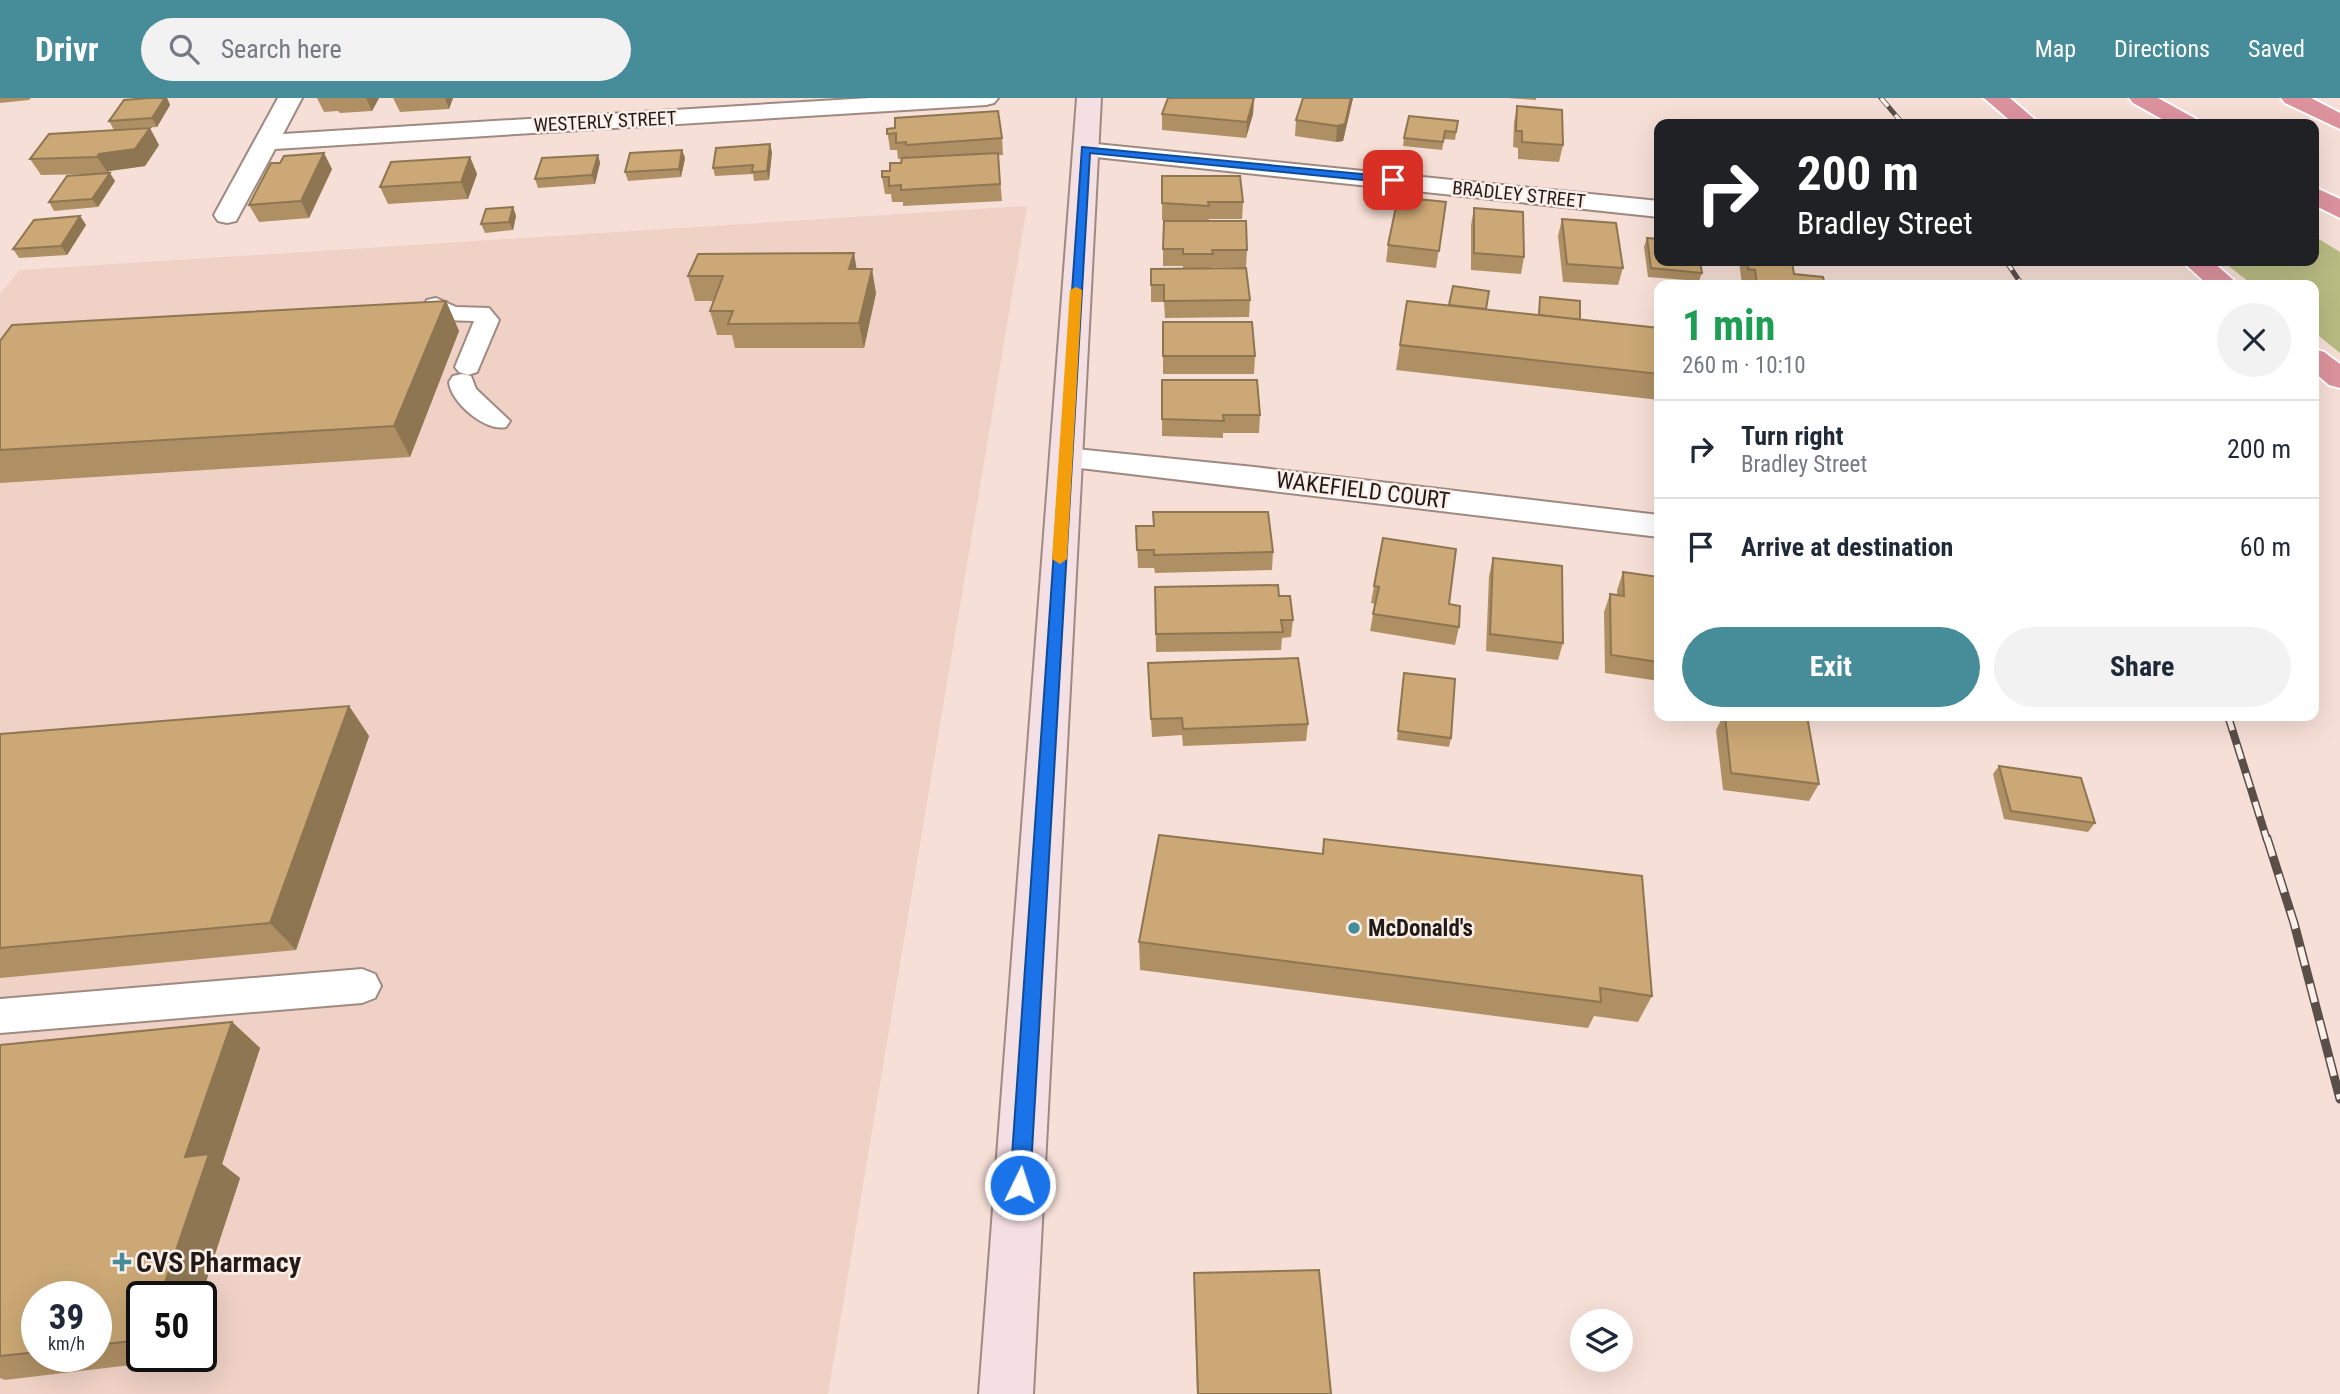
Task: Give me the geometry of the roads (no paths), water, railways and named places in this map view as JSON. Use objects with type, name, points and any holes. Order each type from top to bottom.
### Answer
[{"type":"highway","points":[[1996,98],[2022,119]]},
{"type":"highway","points":[[2141,98],[2179,119]]},
{"type":"highway","points":[[2293,98],[2340,122]]},
{"type":"highway","points":[[2319,198],[2340,210]]},
{"type":"highway","points":[[2201,266],[2219,280]]},
{"type":"highway","points":[[2319,362],[2340,379]]},
{"type":"main road","points":[[1006,1394],[1089,98]]},
{"type":"street","points":[[227,215],[290,98]]},
{"type":"street","name":"WESTERLY STREET","points":[[265,142],[986,98]]},
{"type":"street","name":"BRADLEY STREET","points":[[1086,150],[1654,208]]},
{"type":"street","name":"WAKEFIELD COURT","points":[[1066,458],[1229,474],[1654,525]]},
{"type":"lane","points":[[436,305],[451,315],[480,313],[487,320],[465,375],[463,392],[497,421]]},
{"type":"lane","points":[[0,1016],[362,986]]},
{"type":"railway","points":[[1881,98],[1899,119]]},
{"type":"railway","points":[[2009,266],[2019,280]]},
{"type":"railway","points":[[2230,721],[2267,840]]},
{"type":"railway","points":[[2267,838],[2294,923],[2340,1099]]},
{"type":"place","name":"McDonald's","points":[[1354,928]]},
{"type":"place","name":"CVS Pharmacy","points":[[122,1262]]}]
